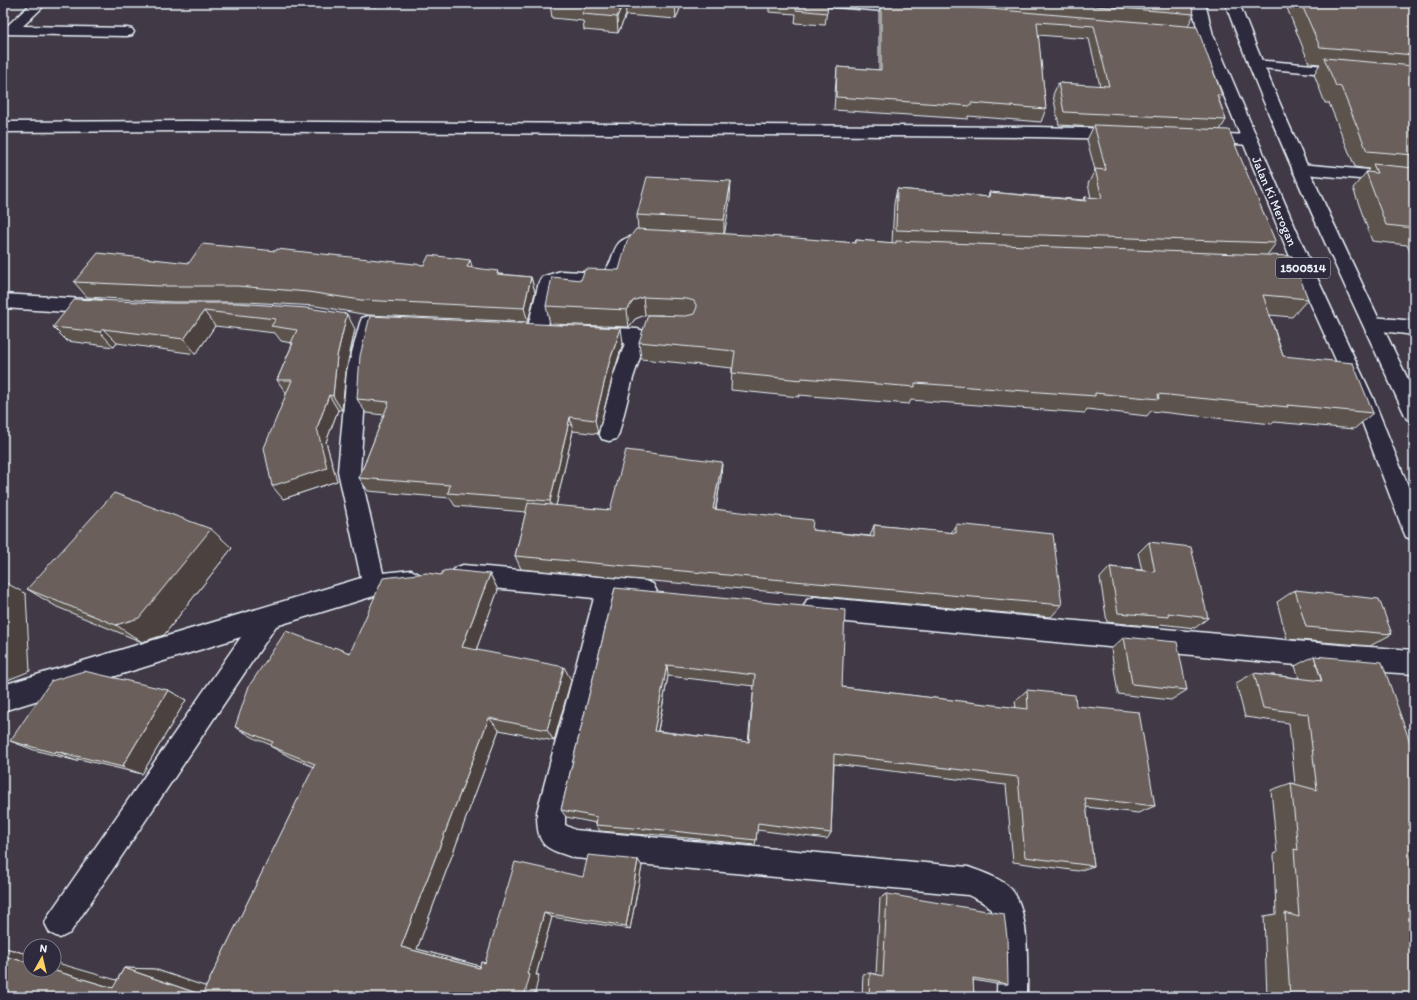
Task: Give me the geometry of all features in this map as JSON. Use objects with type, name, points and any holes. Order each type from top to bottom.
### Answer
[{"type":"main road","points":[[7,30],[40,3]]},
{"type":"main road","points":[[835,3],[924,11]]},
{"type":"main road","name":"Jalan Ki Merogan","points":[[1198,3],[1198,34],[1249,140],[1296,269],[1363,398],[1414,530]]},
{"type":"main road","name":"1500514","points":[[1232,3],[1255,64],[1300,169],[1414,413]]},
{"type":"main road","points":[[7,30],[127,32]]},
{"type":"main road","points":[[1255,64],[1358,73]]},
{"type":"main road","points":[[3,127],[188,126],[827,132],[1036,132],[1134,135]]},
{"type":"main road","points":[[1188,137],[1249,140]]},
{"type":"main road","points":[[1300,169],[1414,179]]},
{"type":"main road","points":[[537,331],[548,282],[550,280],[565,278],[605,279],[613,275],[621,251],[628,242],[635,240],[674,242]]},
{"type":"main road","points":[[3,301],[119,308]]},
{"type":"main road","points":[[368,323],[357,371],[349,471],[374,585]]},
{"type":"main road","points":[[1372,324],[1414,328]]},
{"type":"main road","points":[[575,333],[643,329],[623,378],[609,433]]},
{"type":"main road","points":[[4,699],[374,585],[460,575],[664,593]]},
{"type":"main road","points":[[608,588],[552,812],[551,831],[560,838],[575,844],[968,881],[993,892],[1002,899],[1008,908],[1012,997]]},
{"type":"main road","points":[[791,605],[1339,657],[1414,662]]},
{"type":"main road","points":[[60,923],[267,619]]},
{"type":"building","points":[[563,3],[623,3],[617,17],[582,14],[586,5]]},
{"type":"building","points":[[797,3],[828,3],[827,13],[796,10]]},
{"type":"building","points":[[881,3],[920,3],[1197,27],[1222,95],[1217,95],[1226,120],[1064,112],[1058,83],[1109,86],[1094,26],[1037,22],[1046,109],[971,103],[971,106],[836,97],[837,67],[881,70]]},
{"type":"building","points":[[1059,3],[1190,3],[1194,14]]},
{"type":"building","points":[[1301,3],[1414,3],[1414,55],[1320,47]]},
{"type":"building","points":[[1324,58],[1414,66],[1414,155],[1367,151],[1341,87],[1336,86]]},
{"type":"building","points":[[1094,125],[1229,130],[1276,243],[896,230],[897,189],[990,197],[989,192],[1086,201],[1085,197],[1102,198],[1095,169],[1106,170]]},
{"type":"building","points":[[1373,164],[1414,168],[1414,228],[1386,225],[1366,172],[1377,173]]},
{"type":"building","points":[[647,177],[731,181],[724,220],[637,215]]},
{"type":"building","points":[[636,229],[784,237],[856,243],[856,240],[896,243],[896,241],[1292,256],[1308,299],[1263,295],[1283,356],[1353,363],[1373,413],[1287,405],[1288,407],[1158,394],[1159,399],[1095,393],[1095,396],[915,383],[915,387],[802,378],[801,380],[732,373],[735,351],[639,342],[648,315],[686,316],[694,314],[697,307],[694,301],[687,299],[643,297],[633,301],[627,310],[546,306],[552,277],[581,280],[585,269],[619,270],[627,241]]},
{"type":"building","points":[[202,244],[276,251],[277,249],[424,265],[429,255],[470,260],[467,267],[498,271],[497,274],[531,277],[524,308],[361,300],[308,292],[237,286],[161,286],[74,282],[98,253],[189,263]]},
{"type":"building","points":[[75,299],[161,303],[237,303],[307,308],[347,314],[337,356],[333,396],[329,395],[317,428],[327,468],[272,486],[264,448],[292,380],[277,380],[297,330],[271,326],[276,319],[204,311],[184,339],[103,329],[100,332],[53,327]]},
{"type":"building","points":[[370,316],[621,328],[609,363],[595,420],[570,417],[550,501],[448,493],[450,485],[359,478],[389,402],[357,399],[360,356]]},
{"type":"building","points":[[626,450],[722,462],[713,509],[813,520],[812,530],[874,537],[874,525],[956,533],[956,524],[1053,534],[1062,605],[515,556],[528,503],[610,510]]},
{"type":"building","points":[[114,493],[211,529],[139,618],[116,625],[27,589]]},
{"type":"building","points":[[1149,542],[1191,547],[1208,618],[1168,613],[1169,617],[1118,613],[1110,567],[1155,572]]},
{"type":"building","points":[[450,570],[490,574],[462,647],[564,667],[547,730],[489,718],[401,947],[479,968],[481,962],[485,963],[515,862],[583,877],[588,855],[638,860],[626,926],[544,913],[527,974],[530,975],[524,997],[3,997],[3,956],[22,961],[22,978],[62,978],[62,973],[113,988],[124,968],[202,995],[315,764],[270,746],[273,742],[235,727],[249,686],[286,631],[333,649],[334,647],[350,653],[383,578],[427,573],[441,575],[443,571]]},
{"type":"building","points":[[615,588],[845,610],[842,687],[1028,709],[1027,690],[1075,695],[1076,706],[1139,712],[1155,806],[1085,798],[1094,866],[1025,857],[1018,777],[834,754],[831,833],[758,823],[756,840],[645,828],[596,825],[597,817],[561,810]],"holes":[[[667,665],[755,675],[749,742],[654,731]]]},
{"type":"building","points":[[1295,590],[1379,599],[1392,634],[1306,627]]},
{"type":"building","points":[[1124,637],[1177,642],[1187,690],[1132,684]]},
{"type":"building","points":[[1314,656],[1382,662],[1414,754],[1414,997],[1290,997],[1285,913],[1299,917],[1294,849],[1298,850],[1291,783],[1317,790],[1308,714],[1263,708],[1254,673],[1322,681]]},
{"type":"building","points":[[84,671],[168,690],[122,767],[56,751],[55,753],[10,741],[51,681]]},
{"type":"building","points":[[887,894],[1004,914],[1007,937],[1008,984],[973,978],[974,997],[869,997],[870,973],[883,976]]}]
